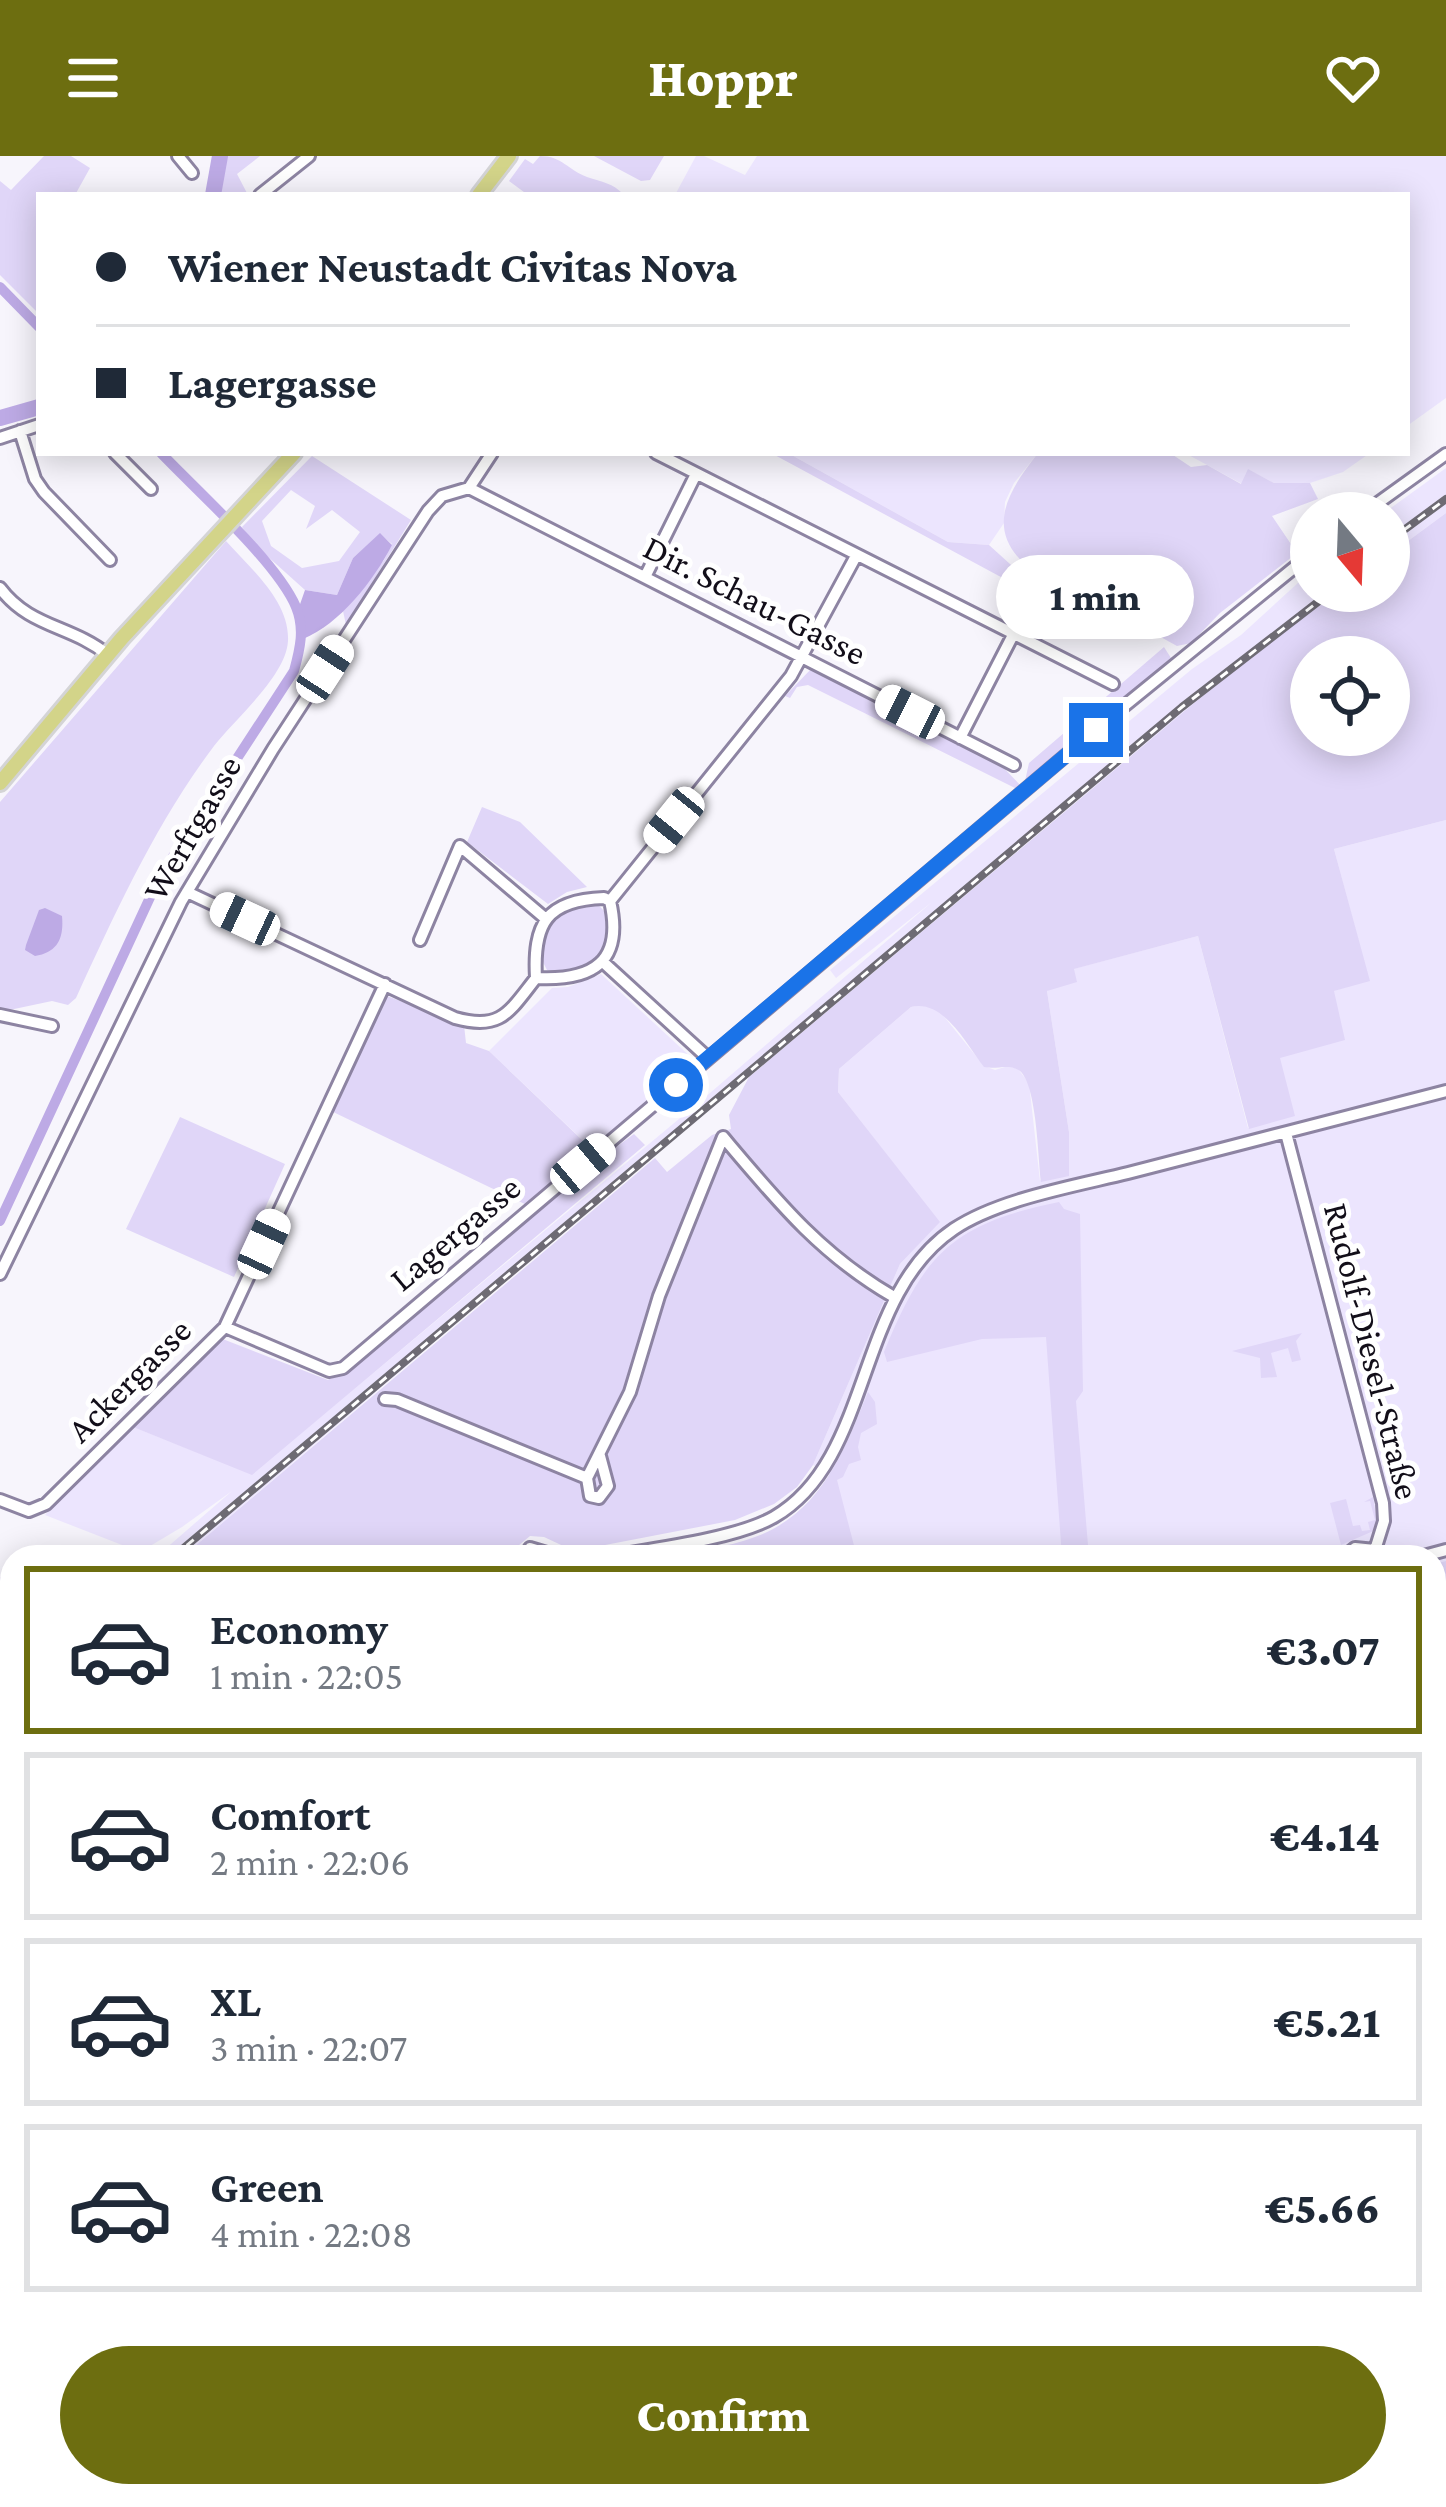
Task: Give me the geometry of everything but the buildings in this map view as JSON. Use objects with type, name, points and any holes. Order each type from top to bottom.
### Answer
[{"type":"main road","points":[[481,192],[509,156]]},
{"type":"main road","points":[[0,783],[108,655],[291,456]]},
{"type":"street","points":[[178,156],[192,173]]},
{"type":"street","points":[[264,192],[309,156]]},
{"type":"street","points":[[0,438],[36,426]]},
{"type":"street","points":[[20,431],[35,479],[110,560]]},
{"type":"street","points":[[1393,492],[1446,454]]},
{"type":"street","points":[[118,456],[151,489]]},
{"type":"street","name":"Werftgasse","points":[[0,1274],[188,892],[274,748],[434,502],[449,492],[469,488],[489,456]]},
{"type":"street","points":[[662,456],[1113,684]]},
{"type":"street","points":[[645,577],[696,474]]},
{"type":"street","name":"Dir. Schau-Gasse","points":[[469,488],[1013,765]]},
{"type":"street","points":[[610,901],[803,658],[856,556]]},
{"type":"street","name":"Lagergasse","points":[[225,1327],[329,1371],[343,1368],[1185,654],[1290,571]]},
{"type":"street","points":[[0,588],[16,609],[86,637],[108,655]]},
{"type":"street","points":[[960,738],[1013,634]]},
{"type":"street","points":[[420,940],[460,846],[546,919]]},
{"type":"street","points":[[188,892],[455,1018],[480,1025],[498,1021],[536,978],[535,940],[546,919],[574,900],[610,901]]},
{"type":"street","points":[[536,978],[580,977],[602,962],[614,943],[610,901]]},
{"type":"street","points":[[602,962],[708,1058]]},
{"type":"street","name":"Ackergasse","points":[[0,1500],[28,1510],[46,1504],[225,1327],[385,984]]},
{"type":"street","points":[[0,1016],[52,1026]]},
{"type":"street","points":[[664,1545],[747,1528],[794,1503],[827,1464],[894,1298],[914,1267],[956,1228],[992,1210],[1066,1189],[1446,1091]]},
{"type":"street","name":"Rudolf-Diesel-Straße","points":[[1286,1132],[1383,1503],[1380,1545]]},
{"type":"street","points":[[600,1456],[608,1486],[599,1498],[590,1496],[586,1478],[641,1364],[659,1296],[723,1137],[825,1251],[894,1298]]},
{"type":"street","points":[[385,1399],[521,1448],[586,1478]]},
{"type":"shaded area","points":[[44,156],[71,156],[90,168],[77,192],[36,192],[36,311],[0,275],[0,181],[11,190]]},
{"type":"shaded area","points":[[222,156],[260,156],[237,174],[246,192],[216,192]]},
{"type":"shaded area","points":[[540,156],[548,157],[620,192],[524,192],[509,181],[525,159],[533,164]]},
{"type":"shaded area","points":[[594,156],[664,156],[650,180],[641,181]]},
{"type":"shaded area","points":[[696,156],[745,175],[757,156],[1446,156],[1446,398],[1410,424],[1410,192],[677,192]]},
{"type":"shaded area","points":[[312,456],[411,520],[346,625],[343,611],[392,544],[380,534],[353,558],[337,595],[305,590],[242,527]],"holes":[[[291,490],[315,506],[306,529],[332,510],[360,532],[339,561],[302,568],[271,546],[262,521]]]},
{"type":"shaded area","points":[[777,456],[793,456],[948,542],[989,545],[1021,574],[1027,566],[1006,537],[1005,509],[1036,456],[1174,456],[1191,467],[1207,465],[1241,484],[1248,469],[1274,483],[1310,483],[1314,492],[1290,492],[1290,509],[1272,516],[1290,543],[1290,558],[1220,613],[1191,643],[1177,646],[1108,608],[1097,629]]},
{"type":"shaded area","points":[[793,456],[1036,456],[1014,483],[1005,502],[1004,523],[989,545],[948,542]]},
{"type":"shaded area","points":[[1191,456],[1366,456],[1343,472],[1310,483],[1274,483],[1249,470],[1242,484]]},
{"type":"shaded area","points":[[1446,468],[1446,513],[1410,540],[1410,494]]},
{"type":"shaded area","points":[[1446,513],[1446,820],[1334,849],[1370,981],[1334,991],[1345,1040],[1280,1058],[1295,1116],[1249,1129],[1198,936],[1074,969],[1077,982],[1047,991],[1069,1132],[1069,1176],[1041,1182],[1033,1106],[1020,1071],[984,1067],[944,1016],[923,1006],[911,1007],[839,1069],[838,1092],[940,1222],[900,1264],[813,1465],[797,1487],[774,1504],[735,1520],[605,1545],[561,1545],[530,1536],[519,1545],[196,1545],[655,1158],[667,1172],[712,1135],[731,1129],[729,1115],[749,1077],[1311,612],[1410,612],[1410,540]]},
{"type":"shaded area","points":[[380,533],[392,545],[366,586],[330,623],[303,639],[298,610],[305,590],[337,595],[353,558]]},
{"type":"shaded area","points":[[226,541],[267,586],[283,612],[288,641],[279,668],[214,746],[174,806],[76,998],[68,1005],[52,1001],[0,1012],[0,802]]},
{"type":"shaded area","points":[[1290,590],[1290,612],[1312,612],[1212,688],[742,1080],[196,1545],[170,1545],[232,1491],[152,1545],[122,1545],[45,1515],[128,1425],[252,1474],[703,1099],[932,902],[836,978],[830,970],[1192,669],[1241,635]]},
{"type":"shaded area","points":[[1164,647],[1171,658],[1025,781],[1029,763]]},
{"type":"shaded area","points":[[813,667],[998,762],[1021,786],[1017,789],[808,685],[797,687],[790,698],[785,696]]},
{"type":"shaded area","points":[[482,807],[520,822],[587,887],[548,904],[467,842]]},
{"type":"shaded area","points":[[1446,820],[1446,1545],[846,1545],[832,1475],[813,1465],[900,1264],[939,1222],[838,1092],[839,1069],[911,1007],[925,1004],[938,1009],[984,1066],[1018,1069],[1029,1083],[1040,1181],[1069,1132],[1047,991],[1073,969],[1198,936],[1248,1128],[1294,1115],[1279,1058],[1333,991],[1369,980],[1334,849]]},
{"type":"shaded area","points":[[597,904],[609,922],[602,950],[578,972],[547,970],[541,957],[544,933],[560,916]]},
{"type":"shaded area","points":[[39,910],[62,916],[62,931],[54,947],[35,956],[25,950],[26,945]]},
{"type":"shaded area","points":[[601,974],[694,1060],[591,1148],[489,1051],[552,988]]},
{"type":"shaded area","points":[[379,993],[464,1025],[466,1043],[489,1051],[601,1158],[634,1134],[645,1145],[252,1475],[128,1425],[215,1336],[328,1380],[531,1207],[329,1110]]},
{"type":"shaded area","points":[[180,1117],[285,1164],[234,1277],[126,1229]]},
{"type":"shaded area","points":[[1059,1202],[1080,1214],[1083,1391],[1076,1401],[1088,1545],[1061,1545],[1046,1337],[982,1339],[887,1362],[884,1352],[913,1290],[946,1248],[967,1233]]},
{"type":"shaded area","points":[[1302,1333],[1296,1341],[1301,1360],[1292,1362],[1288,1348],[1271,1353],[1277,1377],[1261,1378],[1260,1358],[1232,1351]]},
{"type":"shaded area","points":[[868,1392],[875,1402],[877,1424],[861,1433],[861,1460],[849,1464],[837,1480],[854,1545],[729,1545],[778,1526],[797,1513],[827,1478]]},
{"type":"shaded area","points":[[1373,1497],[1378,1529],[1341,1545],[1330,1503],[1346,1499],[1353,1526],[1370,1530],[1368,1522],[1375,1520],[1370,1501],[1364,1502]]},
{"type":"waterway","points":[[214,192],[220,156]]},
{"type":"waterway","points":[[0,287],[36,324]]},
{"type":"waterway","points":[[0,418],[36,408]]},
{"type":"waterway","points":[[0,1221],[159,878],[294,671],[298,655],[300,623],[286,589],[164,456]]},
{"type":"railway","points":[[1410,526],[1446,499]]},
{"type":"railway","points":[[187,1545],[1182,707],[1305,612]]},
{"type":"route","points":[[676,1085],[1096,730]]}]
